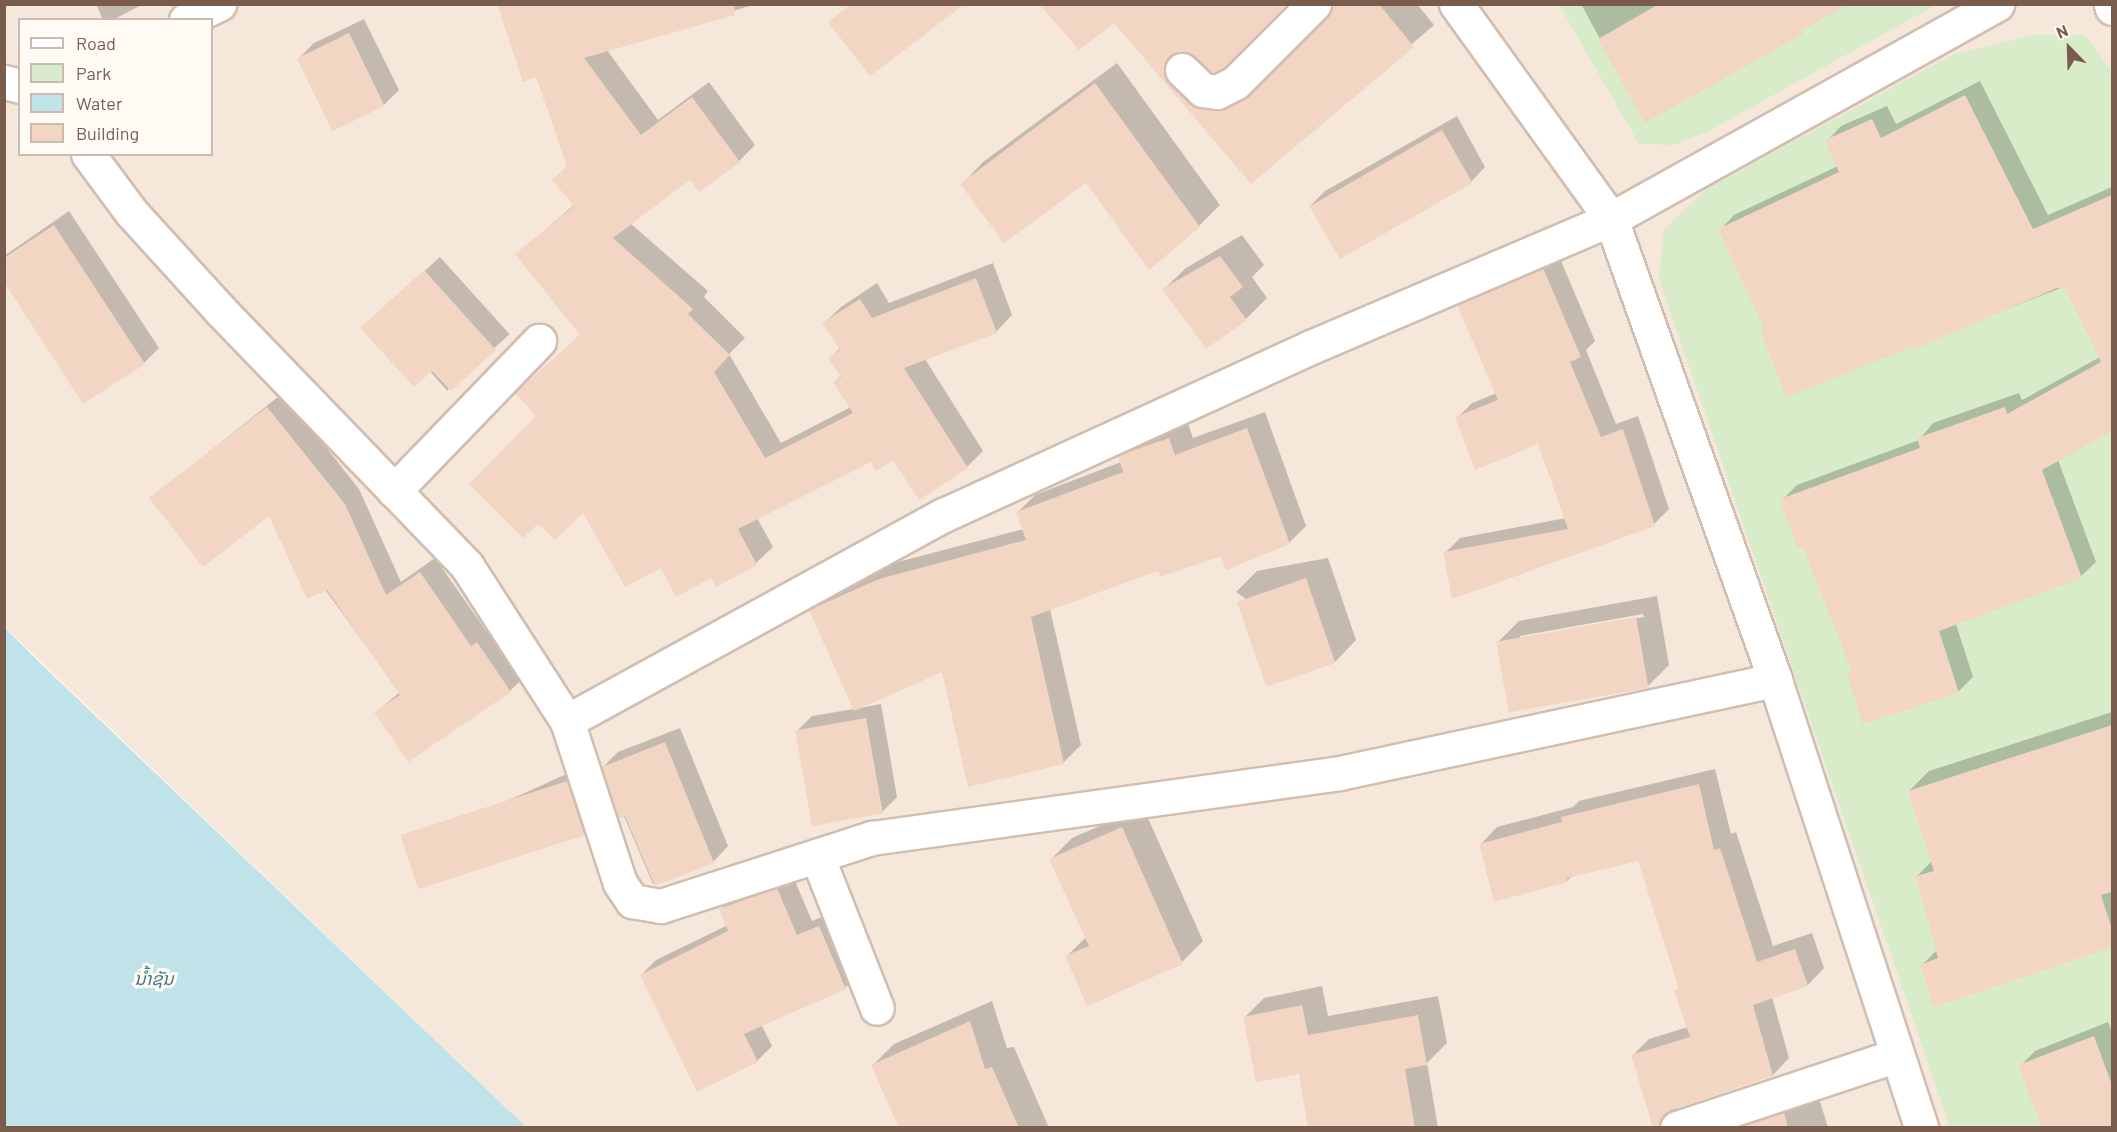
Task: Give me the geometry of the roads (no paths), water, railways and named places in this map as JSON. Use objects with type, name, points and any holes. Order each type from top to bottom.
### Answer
[{"type":"street","points":[[190,18],[219,4]]},
{"type":"street","points":[[1182,70],[1203,90],[1217,92],[1235,83],[1314,4]]},
{"type":"street","points":[[1456,4],[1611,219],[1775,680],[1895,1056],[1921,1128]]},
{"type":"street","points":[[567,721],[944,515],[1311,347],[1611,219],[1997,4]]},
{"type":"street","points":[[89,156],[131,212],[467,566],[567,721],[620,883],[632,901],[661,906],[873,838],[1340,773],[1775,680]]},
{"type":"street","points":[[394,491],[539,341]]},
{"type":"street","points":[[818,856],[877,1008]]},
{"type":"street","points":[[1677,1128],[1895,1056]]},
{"type":"water","name":"ນ້ຳຊັນ","points":[[4,627],[39,662],[526,1127],[5,1127]]}]
